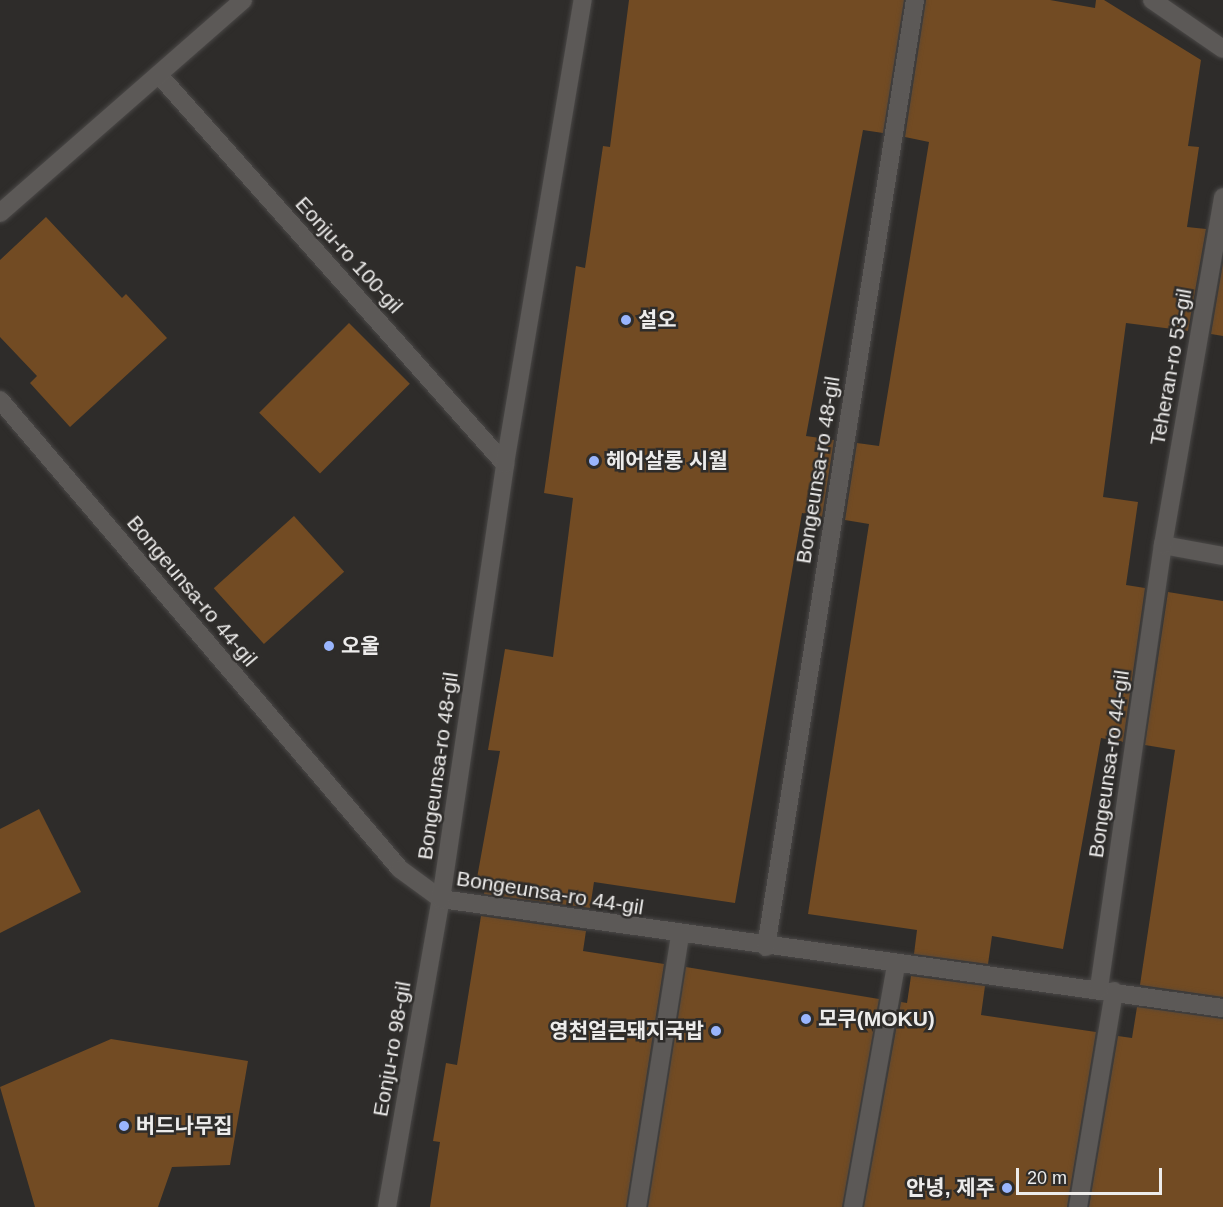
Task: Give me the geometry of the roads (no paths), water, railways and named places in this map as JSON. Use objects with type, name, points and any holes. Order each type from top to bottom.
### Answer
[{"type":"street","points":[[0,213],[243,0]]},
{"type":"street","name":"Bongeunsa-ro 48-gil","points":[[441,899],[505,464],[583,0]]},
{"type":"street","name":"Bongeunsa-ro 48-gil","points":[[766,947],[915,0]]},
{"type":"street","points":[[1152,0],[1223,49]]},
{"type":"street","name":"Eonju-ro 100-gil","points":[[159,75],[505,464]]},
{"type":"street","name":"Teheran-ro 53-gil","points":[[1163,545],[1223,197]]},
{"type":"street","name":"Bongeunsa-ro 44-gil","points":[[0,400],[400,869],[441,899],[766,947],[1106,990],[1223,1008]]},
{"type":"street","points":[[1163,545],[1223,556]]},
{"type":"street","name":"Bongeunsa-ro 44-gil","points":[[1106,990],[1163,545]]},
{"type":"street","name":"Eonju-ro 98-gil","points":[[387,1207],[441,899]]},
{"type":"street","points":[[637,1207],[680,935]]},
{"type":"street","points":[[853,1207],[896,964]]},
{"type":"street","points":[[1078,1207],[1106,990]]},
{"type":"place","name":"설오","points":[[626,320]]},
{"type":"place","name":"헤어살롱 시월","points":[[594,461]]},
{"type":"place","name":"오울","points":[[329,646]]},
{"type":"place","name":"모쿠(MOKU)","points":[[806,1019]]},
{"type":"place","name":"영천얼큰돼지국밥","points":[[716,1031]]},
{"type":"place","name":"버드나무집","points":[[124,1126]]},
{"type":"place","name":"안녕, 제주","points":[[1007,1188]]}]
